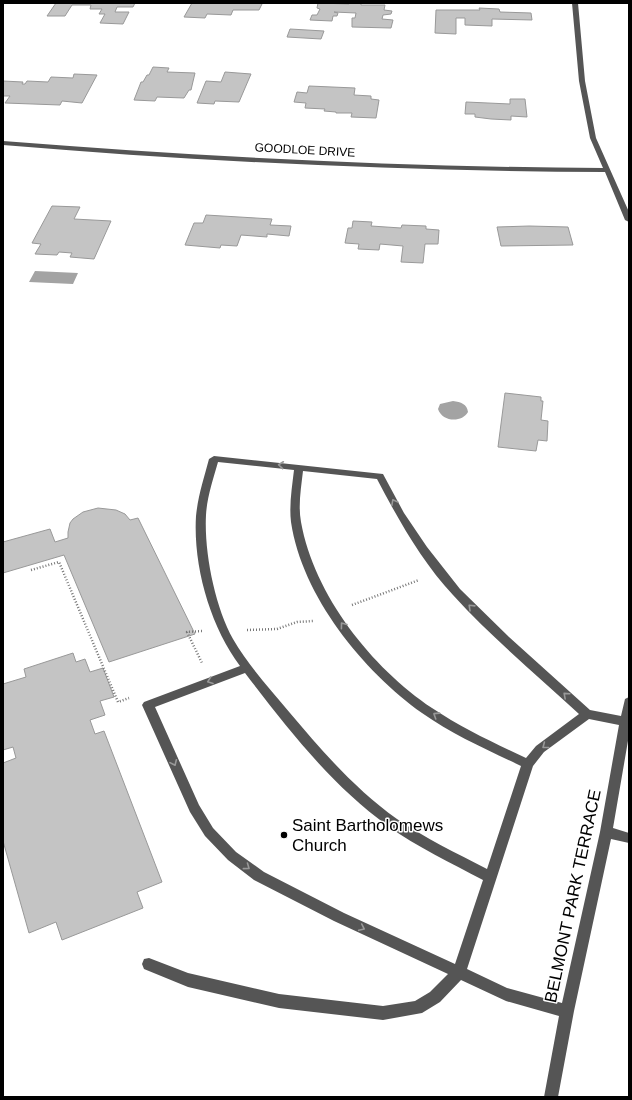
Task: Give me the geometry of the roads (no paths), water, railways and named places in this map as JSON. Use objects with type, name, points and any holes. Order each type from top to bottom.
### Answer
[{"type":"street","points":[[575,3],[581,70],[586,106],[593,138],[629,220]]},
{"type":"street","name":"GOODLOE DRIVE","points":[[3,143],[147,153],[421,167],[606,170]]},
{"type":"street","points":[[490,877],[426,843],[392,822],[362,798],[309,745],[246,668],[224,631],[212,596],[205,558],[201,523],[204,495],[214,458],[380,476],[400,514],[422,549],[445,581],[505,640],[587,714],[625,722]]},
{"type":"street","points":[[298,467],[296,520],[303,554],[311,574],[325,600],[362,650],[383,673],[414,702],[476,739],[528,764]]},
{"type":"street","points":[[246,668],[148,704],[194,808],[209,832],[232,856],[259,876],[339,918],[506,994],[567,1011]]},
{"type":"street","name":"BELMONT PARK TERRACE","points":[[551,1097],[567,1011],[606,832],[629,702]]},
{"type":"street","points":[[149,964],[188,980],[279,1001],[383,1013],[417,1008],[435,997],[459,972],[528,764],[540,750],[587,714]]},
{"type":"street","points":[[606,832],[629,838]]},
{"type":"place","name":"Saint Bartholomews Church","points":[[284,835]]}]
